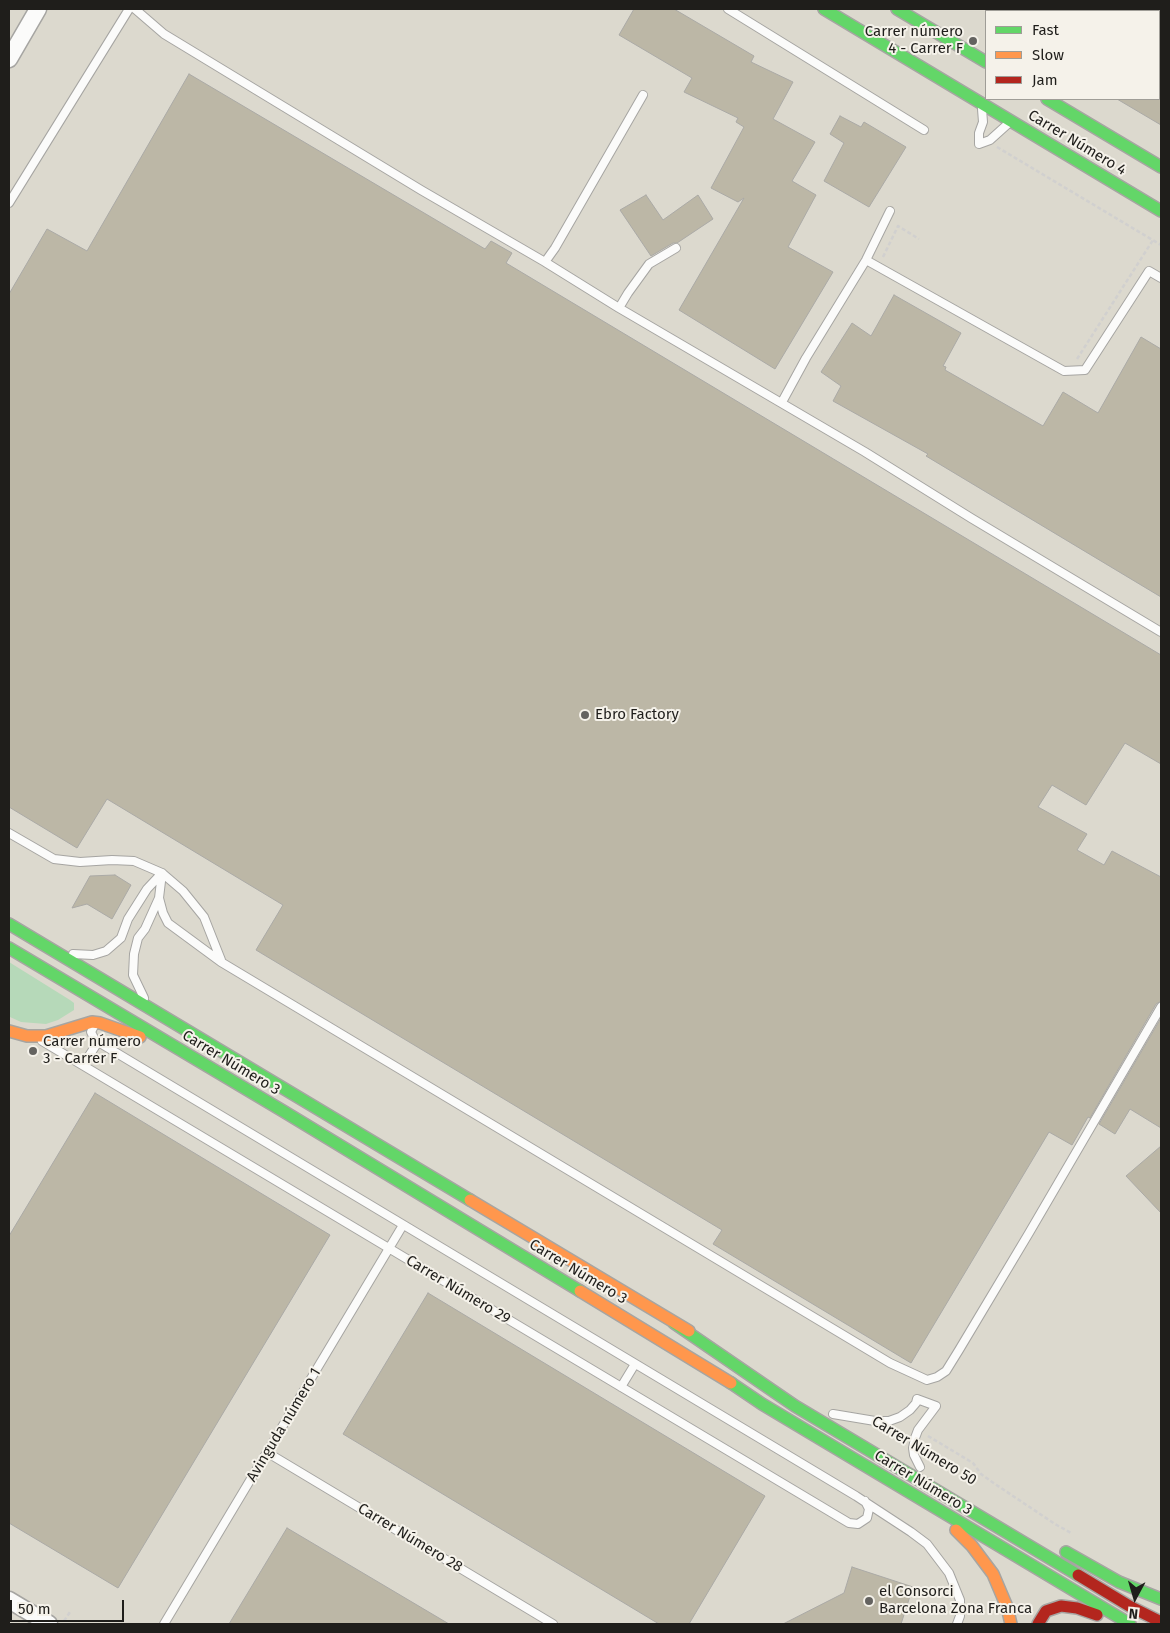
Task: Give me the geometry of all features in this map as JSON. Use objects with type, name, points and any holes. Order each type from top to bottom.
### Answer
[{"type":"main road","name":"Carrer Número 4","points":[[824,9],[1161,211]]},
{"type":"main road","points":[[896,9],[985,61]]},
{"type":"main road","name":"Carrer Número 4","points":[[1049,100],[1161,167]]},
{"type":"main road","name":"Carrer Número 3","points":[[9,924],[674,1323]]},
{"type":"main road","name":"Carrer Número 3","points":[[9,948],[572,1286],[926,1503],[1130,1624]]},
{"type":"main road","points":[[18,1036],[46,1036],[84,1024],[100,1023],[177,1048]]},
{"type":"main road","points":[[674,1323],[785,1385]]},
{"type":"main road","points":[[674,1323],[795,1406],[1123,1603],[1161,1622]]},
{"type":"main road","name":"Carrer Número 50","points":[[829,1412],[857,1429]]},
{"type":"main road","name":"Carrer Número 50","points":[[904,1458],[924,1469]]},
{"type":"main road","points":[[926,1503],[983,1558],[1001,1589],[1011,1624]]},
{"type":"main road","points":[[1059,1548],[1119,1582],[1161,1599]]},
{"type":"main road","points":[[1038,1624],[1046,1611],[1060,1606],[1077,1608],[1126,1624]]},
{"type":"street","points":[[9,59],[38,9]]},
{"type":"street","points":[[9,1600],[49,1624]]},
{"type":"lane","points":[[9,203],[129,9]]},
{"type":"lane","points":[[135,9],[164,34],[412,185],[545,262],[756,389],[782,402],[1161,632]]},
{"type":"lane","points":[[728,9],[924,130]]},
{"type":"lane","points":[[545,262],[555,248],[643,95]]},
{"type":"lane","points":[[982,104],[983,122],[979,133],[979,144],[987,141],[1011,121]]},
{"type":"lane","points":[[782,402],[806,358],[866,260],[890,211]]},
{"type":"lane","points":[[619,308],[649,264],[676,248]]},
{"type":"lane","points":[[866,260],[1064,371],[1085,370],[1149,271],[1161,278]]},
{"type":"lane","points":[[9,833],[54,859],[80,862],[134,861],[162,873],[183,891],[204,917],[221,962]]},
{"type":"lane","points":[[148,1007],[133,975],[133,962],[138,938],[145,929],[159,898],[162,873]]},
{"type":"lane","points":[[57,952],[93,955],[106,951],[121,938],[128,919],[147,890],[162,873]]},
{"type":"lane","points":[[159,898],[162,913],[168,923],[221,962],[890,1363],[927,1380],[946,1371],[1161,1007]]},
{"type":"lane","points":[[83,1066],[98,1042],[93,1038],[91,1030],[100,1023]]},
{"type":"lane","name":"Carrer Número 29","points":[[18,1036],[83,1066],[849,1523],[858,1524],[878,1517],[898,1523]]},
{"type":"lane","name":"Carrer Número 29","points":[[98,1042],[865,1501],[898,1523],[927,1544],[949,1573],[960,1600],[960,1616],[957,1624]]},
{"type":"lane","name":"Avinguda número 1","points":[[164,1624],[403,1225]]},
{"type":"lane","points":[[621,1387],[635,1364]]},
{"type":"lane","points":[[829,1412],[875,1421],[889,1421],[900,1417],[910,1410],[917,1399],[936,1406],[918,1430],[913,1448],[914,1456],[924,1469]]},
{"type":"lane","name":"Carrer Número 28","points":[[268,1452],[553,1624]]},
{"type":"lane","points":[[865,1501],[869,1511],[866,1520]]},
{"type":"path","points":[[987,141],[1161,245]]},
{"type":"path","points":[[891,262],[882,257],[898,226],[919,239]]},
{"type":"path","points":[[1072,366],[1153,240]]},
{"type":"path","name":"Carrer Número 50","points":[[924,1434],[973,1463],[981,1474],[995,1484],[1078,1537]]},
{"type":"path","points":[[62,1624],[70,1612]]},
{"type":"shaded area","points":[[9,9],[1161,9],[1161,1624],[9,1624]]},
{"type":"green space","points":[[9,962],[70,1000],[74,1003],[74,1010],[58,1020],[46,1024],[21,1022],[10,1017]]},
{"type":"building","points":[[634,9],[674,9],[754,56],[751,62],[793,82],[773,119],[815,142],[792,181],[816,195],[788,247],[833,272],[775,369],[679,310],[744,198],[738,202],[711,188],[744,127],[736,122],[738,118],[684,92],[692,78],[619,35]]},
{"type":"building","name":"Ebro Factory","points":[[189,74],[485,249],[491,241],[512,253],[506,263],[1161,655],[1161,764],[1125,743],[1086,805],[1052,785],[1038,807],[1087,834],[1077,850],[1104,865],[1112,851],[1161,877],[1161,1001],[1156,1004],[1090,1118],[1088,1117],[1072,1145],[1049,1132],[911,1363],[713,1244],[722,1230],[256,950],[283,905],[107,799],[77,848],[9,807],[9,294],[47,229],[87,251]]},
{"type":"building","points":[[1161,99],[1161,125],[1119,100]]},
{"type":"building","points":[[840,116],[861,127],[864,122],[906,147],[869,207],[824,181],[844,143],[830,134]]},
{"type":"building","points":[[646,195],[663,220],[698,195],[713,219],[677,243],[673,243],[651,256],[620,210]]},
{"type":"building","points":[[894,295],[961,333],[943,366],[946,367],[945,370],[1043,426],[1063,392],[1098,413],[1141,337],[1161,349],[1161,597],[926,456],[928,454],[833,401],[841,386],[821,372],[852,323],[871,336]]},
{"type":"building","points":[[115,875],[131,885],[112,919],[87,904],[72,908],[90,876]]},
{"type":"building","points":[[1161,1018],[1161,1128],[1130,1109],[1115,1134],[1099,1124]]},
{"type":"building","points":[[95,1093],[330,1235],[118,1588],[9,1523],[9,1236]]},
{"type":"building","points":[[1161,1146],[1161,1213],[1126,1176]]},
{"type":"building","points":[[428,1293],[765,1496],[689,1624],[659,1624],[343,1434]]},
{"type":"building","points":[[287,1528],[449,1624],[229,1624]]},
{"type":"building","name":"el Consorci Barcelona Zona Franca","points":[[852,1567],[913,1587],[901,1624],[783,1624],[844,1593]]},
{"type":"traffic: fast","points":[[824,9],[1161,211]]},
{"type":"traffic: fast","points":[[897,9],[985,61]]},
{"type":"traffic: fast","points":[[1049,100],[1161,167]]},
{"type":"traffic: fast","points":[[9,924],[470,1200]]},
{"type":"traffic: fast","points":[[9,948],[580,1291]]},
{"type":"traffic: fast","points":[[674,1323],[795,1406],[1078,1575]]},
{"type":"traffic: fast","points":[[731,1383],[762,1404],[1130,1624]]},
{"type":"traffic: fast","points":[[1066,1552],[1119,1582],[1161,1599]]},
{"type":"traffic: slow","points":[[9,1031],[27,1036],[46,1036],[92,1022],[140,1037]]},
{"type":"traffic: slow","points":[[470,1200],[689,1331]]},
{"type":"traffic: slow","points":[[580,1291],[731,1383]]},
{"type":"traffic: slow","points":[[956,1530],[972,1546],[993,1574],[1007,1607],[1011,1624]]},
{"type":"traffic: jam","points":[[1078,1575],[1131,1607],[1161,1622]]},
{"type":"traffic: jam","points":[[1038,1624],[1046,1611],[1061,1606],[1077,1608],[1097,1615]]},
{"type":"place","name":"Carrer número 4 - Carrer F","points":[[973,41]]},
{"type":"place","name":"Ebro Factory","points":[[585,715]]},
{"type":"place","name":"Carrer número 3 - Carrer F","points":[[33,1051]]},
{"type":"place","name":"el Consorci Barcelona Zona Franca","points":[[869,1601]]}]
